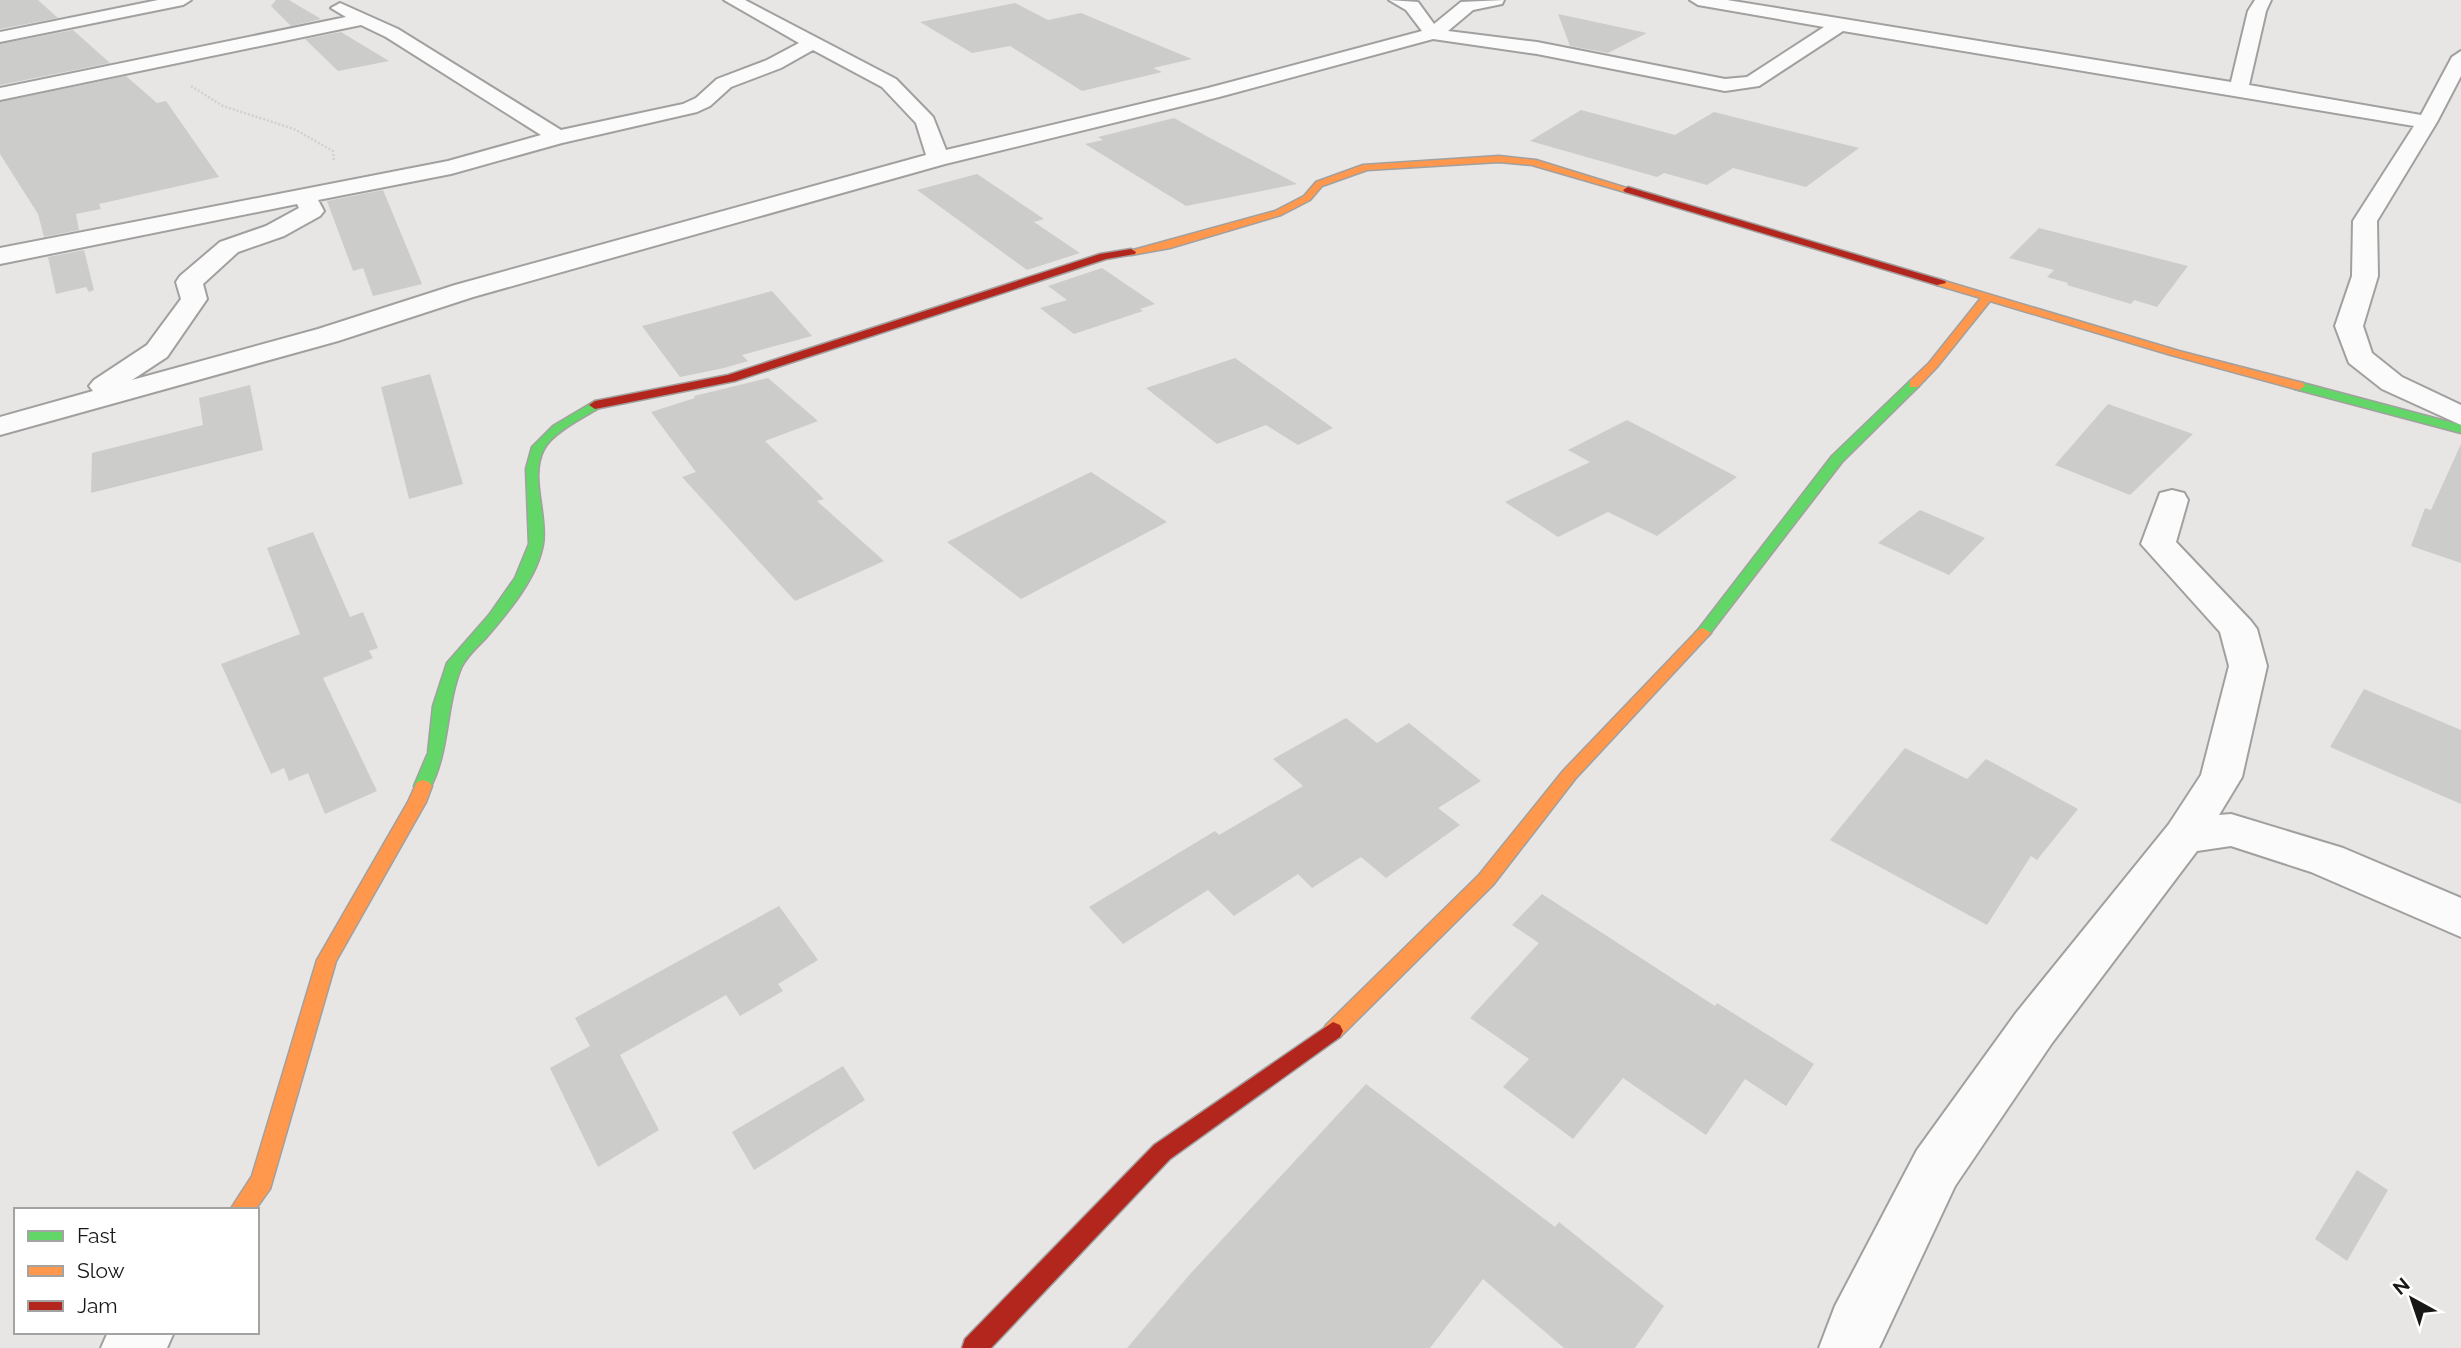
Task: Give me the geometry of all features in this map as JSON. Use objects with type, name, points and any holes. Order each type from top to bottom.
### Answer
[{"type":"street","points":[[0,37],[183,0]]},
{"type":"street","points":[[325,0],[391,33],[558,137]]},
{"type":"street","points":[[732,0],[890,83],[926,121],[938,159]]},
{"type":"street","points":[[1397,0],[1412,6],[1433,34]]},
{"type":"street","points":[[1433,34],[1467,6],[1496,0]]},
{"type":"street","points":[[1698,0],[1838,26],[2239,88],[2427,122]]},
{"type":"street","points":[[2239,88],[2257,11],[2263,0]]},
{"type":"street","points":[[0,94],[364,19]]},
{"type":"street","points":[[0,426],[328,335],[464,290],[938,159],[1212,93],[1433,34],[1537,48],[1725,85],[1752,82],[1838,26]]},
{"type":"street","points":[[0,256],[451,167],[558,137],[690,108],[703,102],[724,83],[774,64],[814,42]]},
{"type":"street","points":[[2461,57],[2427,122],[2365,221],[2365,276],[2350,326],[2359,356],[2392,383],[2461,416]]},
{"type":"street","points":[[242,1208],[262,1181],[327,960],[417,802],[436,753],[440,706],[455,663],[494,618],[522,579],[536,544],[533,469],[538,447],[556,429],[596,405],[731,378],[1104,256],[1166,246],[1278,214],[1307,198],[1319,184],[1366,167],[1499,159],[1533,162],[2175,353],[2461,429]]},
{"type":"street","points":[[56,410],[112,382],[157,351],[194,299],[189,282],[229,247],[275,231],[312,211],[304,195]]},
{"type":"street","points":[[974,1348],[1162,1152],[1325,1038],[1486,880],[1569,775],[1714,622],[1837,459],[1933,365],[1989,296]]},
{"type":"street","points":[[1849,1348],[1856,1327],[1936,1168],[2034,1028],[2184,836],[2221,777],[2248,666],[2238,629],[2158,544],[2172,500]]},
{"type":"street","points":[[2184,836],[2231,830],[2327,860],[2461,918]]},
{"type":"street","points":[[131,1348],[142,1334]]},
{"type":"path","points":[[147,63],[185,84],[199,88],[228,108],[291,126],[317,139],[333,152],[334,162],[304,195]]},
{"type":"building","points":[[0,0],[38,0],[58,18],[0,29]]},
{"type":"building","points":[[276,0],[289,0],[321,19],[291,26],[271,6]]},
{"type":"building","points":[[1015,3],[1048,20],[1081,13],[1192,59],[1153,68],[1162,72],[1082,91],[1010,46],[972,53],[920,22]]},
{"type":"building","points":[[1558,14],[1647,33],[1608,53],[1570,46]]},
{"type":"building","points":[[73,30],[110,63],[0,85],[0,44]]},
{"type":"building","points":[[341,32],[389,61],[338,71],[305,39]]},
{"type":"building","points":[[126,76],[157,103],[166,101],[219,177],[99,204],[101,209],[76,214],[79,230],[44,237],[38,214],[0,154],[0,102]]},
{"type":"building","points":[[1581,110],[1675,135],[1714,112],[1859,148],[1806,187],[1733,168],[1707,185],[1664,173],[1657,177],[1530,141]]},
{"type":"building","points":[[1174,118],[1297,184],[1186,206],[1085,144],[1103,140],[1098,137]]},
{"type":"building","points":[[977,174],[1044,219],[1034,222],[1080,253],[1027,270],[917,190]]},
{"type":"building","points":[[383,190],[422,284],[373,296],[363,268],[353,271],[327,201]]},
{"type":"building","points":[[2039,228],[2188,266],[2157,307],[2134,300],[2131,304],[2067,285],[2068,283],[2047,277],[2054,270],[2009,258]]},
{"type":"building","points":[[84,250],[94,290],[89,292],[86,287],[56,294],[48,257]]},
{"type":"building","points":[[1102,268],[1155,304],[1140,309],[1143,311],[1074,334],[1040,308],[1067,300],[1048,286]]},
{"type":"building","points":[[772,291],[812,336],[742,355],[748,361],[724,368],[680,377],[642,326]]},
{"type":"building","points":[[1235,358],[1333,428],[1298,445],[1266,425],[1217,444],[1146,388]]},
{"type":"building","points":[[430,374],[463,484],[409,499],[381,387]]},
{"type":"building","points":[[768,378],[818,421],[765,441],[824,499],[817,501],[884,561],[795,601],[682,477],[696,472],[651,412],[695,398],[694,396]]},
{"type":"building","points":[[250,385],[263,450],[91,493],[92,453],[203,425],[199,398]]},
{"type":"building","points":[[2108,404],[2193,434],[2130,495],[2055,465]]},
{"type":"building","points":[[1627,420],[1737,477],[1657,536],[1608,512],[1558,537],[1505,502],[1590,462],[1568,450]]},
{"type":"building","points":[[2461,444],[2461,563],[2411,546],[2425,508],[2431,510]]},
{"type":"building","points":[[1091,472],[1167,522],[1021,599],[947,542]]},
{"type":"building","points":[[1920,510],[1985,538],[1949,575],[1878,543]]},
{"type":"building","points":[[313,532],[350,617],[363,612],[378,648],[369,651],[373,658],[323,678],[377,791],[325,814],[308,773],[289,781],[284,768],[271,774],[221,664],[300,634],[267,548]]},
{"type":"building","points":[[2364,689],[2461,730],[2461,804],[2330,747]]},
{"type":"building","points":[[1346,718],[1377,743],[1409,723],[1481,781],[1438,808],[1460,825],[1386,878],[1361,857],[1312,888],[1298,874],[1234,916],[1208,890],[1123,944],[1089,907],[1215,831],[1219,835],[1303,786],[1273,759]]},
{"type":"building","points":[[1905,748],[1967,779],[1986,759],[2078,809],[2037,860],[2031,856],[1987,925],[1830,840]]},
{"type":"building","points":[[1542,894],[1715,1006],[1717,1003],[1814,1064],[1786,1106],[1745,1079],[1706,1135],[1623,1078],[1573,1139],[1503,1087],[1529,1059],[1470,1018],[1539,943],[1512,925]]},
{"type":"building","points":[[779,906],[818,960],[778,984],[783,991],[740,1016],[726,995],[620,1055],[659,1130],[598,1167],[550,1068],[590,1046],[575,1018]]},
{"type":"building","points":[[843,1066],[865,1100],[754,1170],[732,1132]]},
{"type":"building","points":[[1366,1084],[1555,1227],[1559,1222],[1664,1306],[1635,1348],[1564,1348],[1483,1279],[1430,1348],[1127,1348],[1191,1273]]},
{"type":"building","points":[[2357,1170],[2388,1190],[2347,1261],[2315,1239]]},
{"type":"traffic: fast","points":[[1703,633],[1837,459],[1914,384]]},
{"type":"traffic: fast","points":[[2299,386],[2461,429]]},
{"type":"traffic: fast","points":[[423,786],[436,753],[441,706],[455,663],[494,618],[522,579],[536,544],[533,469],[538,447],[557,429],[595,405]]},
{"type":"traffic: slow","points":[[1131,252],[1166,246],[1278,213],[1307,198],[1319,184],[1366,167],[1499,159],[1533,162],[1628,190]]},
{"type":"traffic: slow","points":[[1941,283],[2175,353],[2299,386]]},
{"type":"traffic: slow","points":[[1914,384],[1933,365],[1989,296]]},
{"type":"traffic: slow","points":[[1333,1031],[1486,880],[1569,775],[1703,633]]},
{"type":"traffic: slow","points":[[242,1208],[262,1181],[327,960],[417,802],[423,786]]},
{"type":"traffic: jam","points":[[1628,190],[1941,283]]},
{"type":"traffic: jam","points":[[595,405],[731,378],[1104,256],[1131,252]]},
{"type":"traffic: jam","points":[[974,1348],[1162,1152],[1333,1031]]}]
